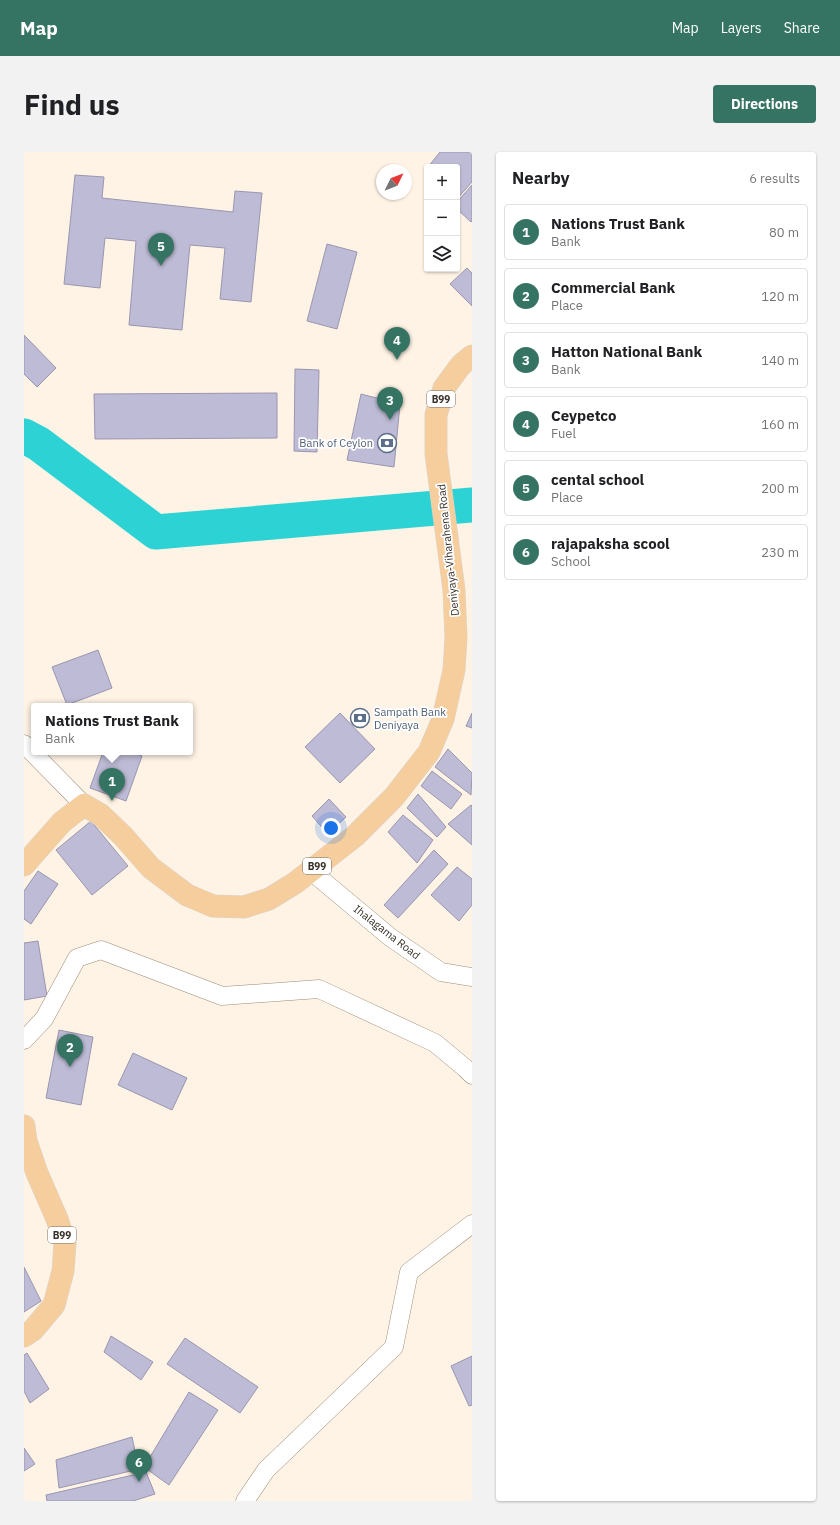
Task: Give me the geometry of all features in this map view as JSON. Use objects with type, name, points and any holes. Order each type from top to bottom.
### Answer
[{"type":"main road","name":"Deniyaya-Viharahena Road","points":[[84,805],[101,815],[123,836],[151,868],[187,895],[212,906],[244,907],[269,899],[295,883],[355,836],[394,797],[430,752],[443,719],[454,670],[456,637],[454,590],[436,454],[436,415],[444,388],[461,365],[472,356]]},
{"type":"main road","points":[[24,865],[62,822],[84,805]]},
{"type":"main road","name":"B99","points":[[24,1126],[26,1141],[37,1174],[57,1219],[65,1243],[63,1270],[54,1305],[33,1330],[24,1336]]},
{"type":"street","points":[[35,755],[84,805]]},
{"type":"street","name":"Ihalagama Road","points":[[311,871],[390,937],[440,972],[472,977]]},
{"type":"street","points":[[24,1040],[44,1019],[76,958],[101,950],[222,996],[319,989],[435,1043],[466,1068],[472,1075]]},
{"type":"street","points":[[245,1501],[266,1470],[394,1347],[409,1272],[472,1224]]},
{"type":"building","points":[[440,152],[472,152],[472,182],[460,196],[460,164],[430,164]]},
{"type":"building","points":[[75,175],[104,177],[102,198],[233,212],[235,191],[262,193],[251,302],[220,299],[225,248],[190,245],[182,330],[129,325],[136,241],[105,238],[100,288],[64,284]]},
{"type":"building","points":[[472,185],[471,222],[460,212],[460,199]]},
{"type":"building","points":[[327,244],[357,252],[337,329],[307,321]]},
{"type":"building","points":[[467,268],[472,273],[472,306],[450,284]]},
{"type":"building","points":[[24,335],[56,368],[37,387],[24,374]]},
{"type":"building","points":[[295,369],[319,370],[317,452],[294,451]]},
{"type":"building","points":[[277,393],[277,438],[95,439],[94,394]]},
{"type":"building","points":[[361,394],[400,404],[394,467],[347,460]]},
{"type":"building","points":[[98,650],[112,688],[72,703],[66,703],[52,667]]},
{"type":"building","points":[[340,713],[375,749],[340,783],[305,747]]},
{"type":"building","points":[[472,713],[472,728],[466,726]]},
{"type":"building","points":[[448,749],[472,773],[471,795],[435,767]]},
{"type":"building","points":[[102,755],[142,756],[126,801],[90,788]]},
{"type":"building","points":[[432,771],[462,794],[451,809],[421,786]]},
{"type":"building","points":[[418,794],[446,827],[437,837],[407,808]]},
{"type":"building","points":[[329,799],[346,817],[328,834],[312,816]]},
{"type":"building","points":[[471,805],[472,806],[472,845],[448,824]]},
{"type":"building","points":[[403,815],[433,840],[417,863],[388,832]]},
{"type":"building","points":[[91,821],[128,866],[92,895],[56,850]]},
{"type":"building","points":[[434,850],[448,864],[398,918],[384,905]]},
{"type":"building","points":[[457,867],[472,879],[472,905],[459,921],[431,895]]},
{"type":"building","points":[[38,871],[58,884],[31,924],[24,919],[24,891]]},
{"type":"building","points":[[38,941],[47,996],[24,1000],[24,943]]},
{"type":"building","points":[[59,1030],[93,1037],[81,1105],[46,1098]]},
{"type":"building","points":[[133,1053],[187,1078],[172,1110],[118,1085]]},
{"type":"building","points":[[24,1267],[41,1301],[24,1312]]},
{"type":"building","points":[[111,1336],[153,1362],[141,1380],[104,1352]]},
{"type":"building","points":[[185,1338],[258,1387],[240,1413],[167,1364]]},
{"type":"building","points":[[27,1353],[49,1389],[30,1403],[24,1391],[24,1355]]},
{"type":"building","points":[[472,1356],[472,1405],[469,1406],[451,1366]]},
{"type":"building","points":[[189,1392],[218,1410],[169,1485],[144,1467]]},
{"type":"building","points":[[132,1437],[139,1469],[59,1488],[56,1460]]},
{"type":"building","points":[[24,1448],[35,1464],[24,1471]]},
{"type":"building","points":[[146,1472],[155,1494],[133,1501],[47,1501],[46,1495]]},
{"type":"waterway","points":[[24,436],[39,444],[156,532],[472,505]]},
{"type":"place","name":"cental school","points":[[161,266]]},
{"type":"place","name":"Ceypetco","points":[[397,360]]},
{"type":"place","name":"Hatton National Bank","points":[[390,420]]},
{"type":"place","name":"Bank of Ceylon","points":[[387,443]]},
{"type":"place","name":"Sampath Bank Deniyaya","points":[[360,718]]},
{"type":"place","name":"Nations Trust Bank","points":[[112,801]]},
{"type":"place","name":"Commercial Bank","points":[[70,1067]]},
{"type":"place","name":"rajapaksha scool","points":[[139,1482]]}]
